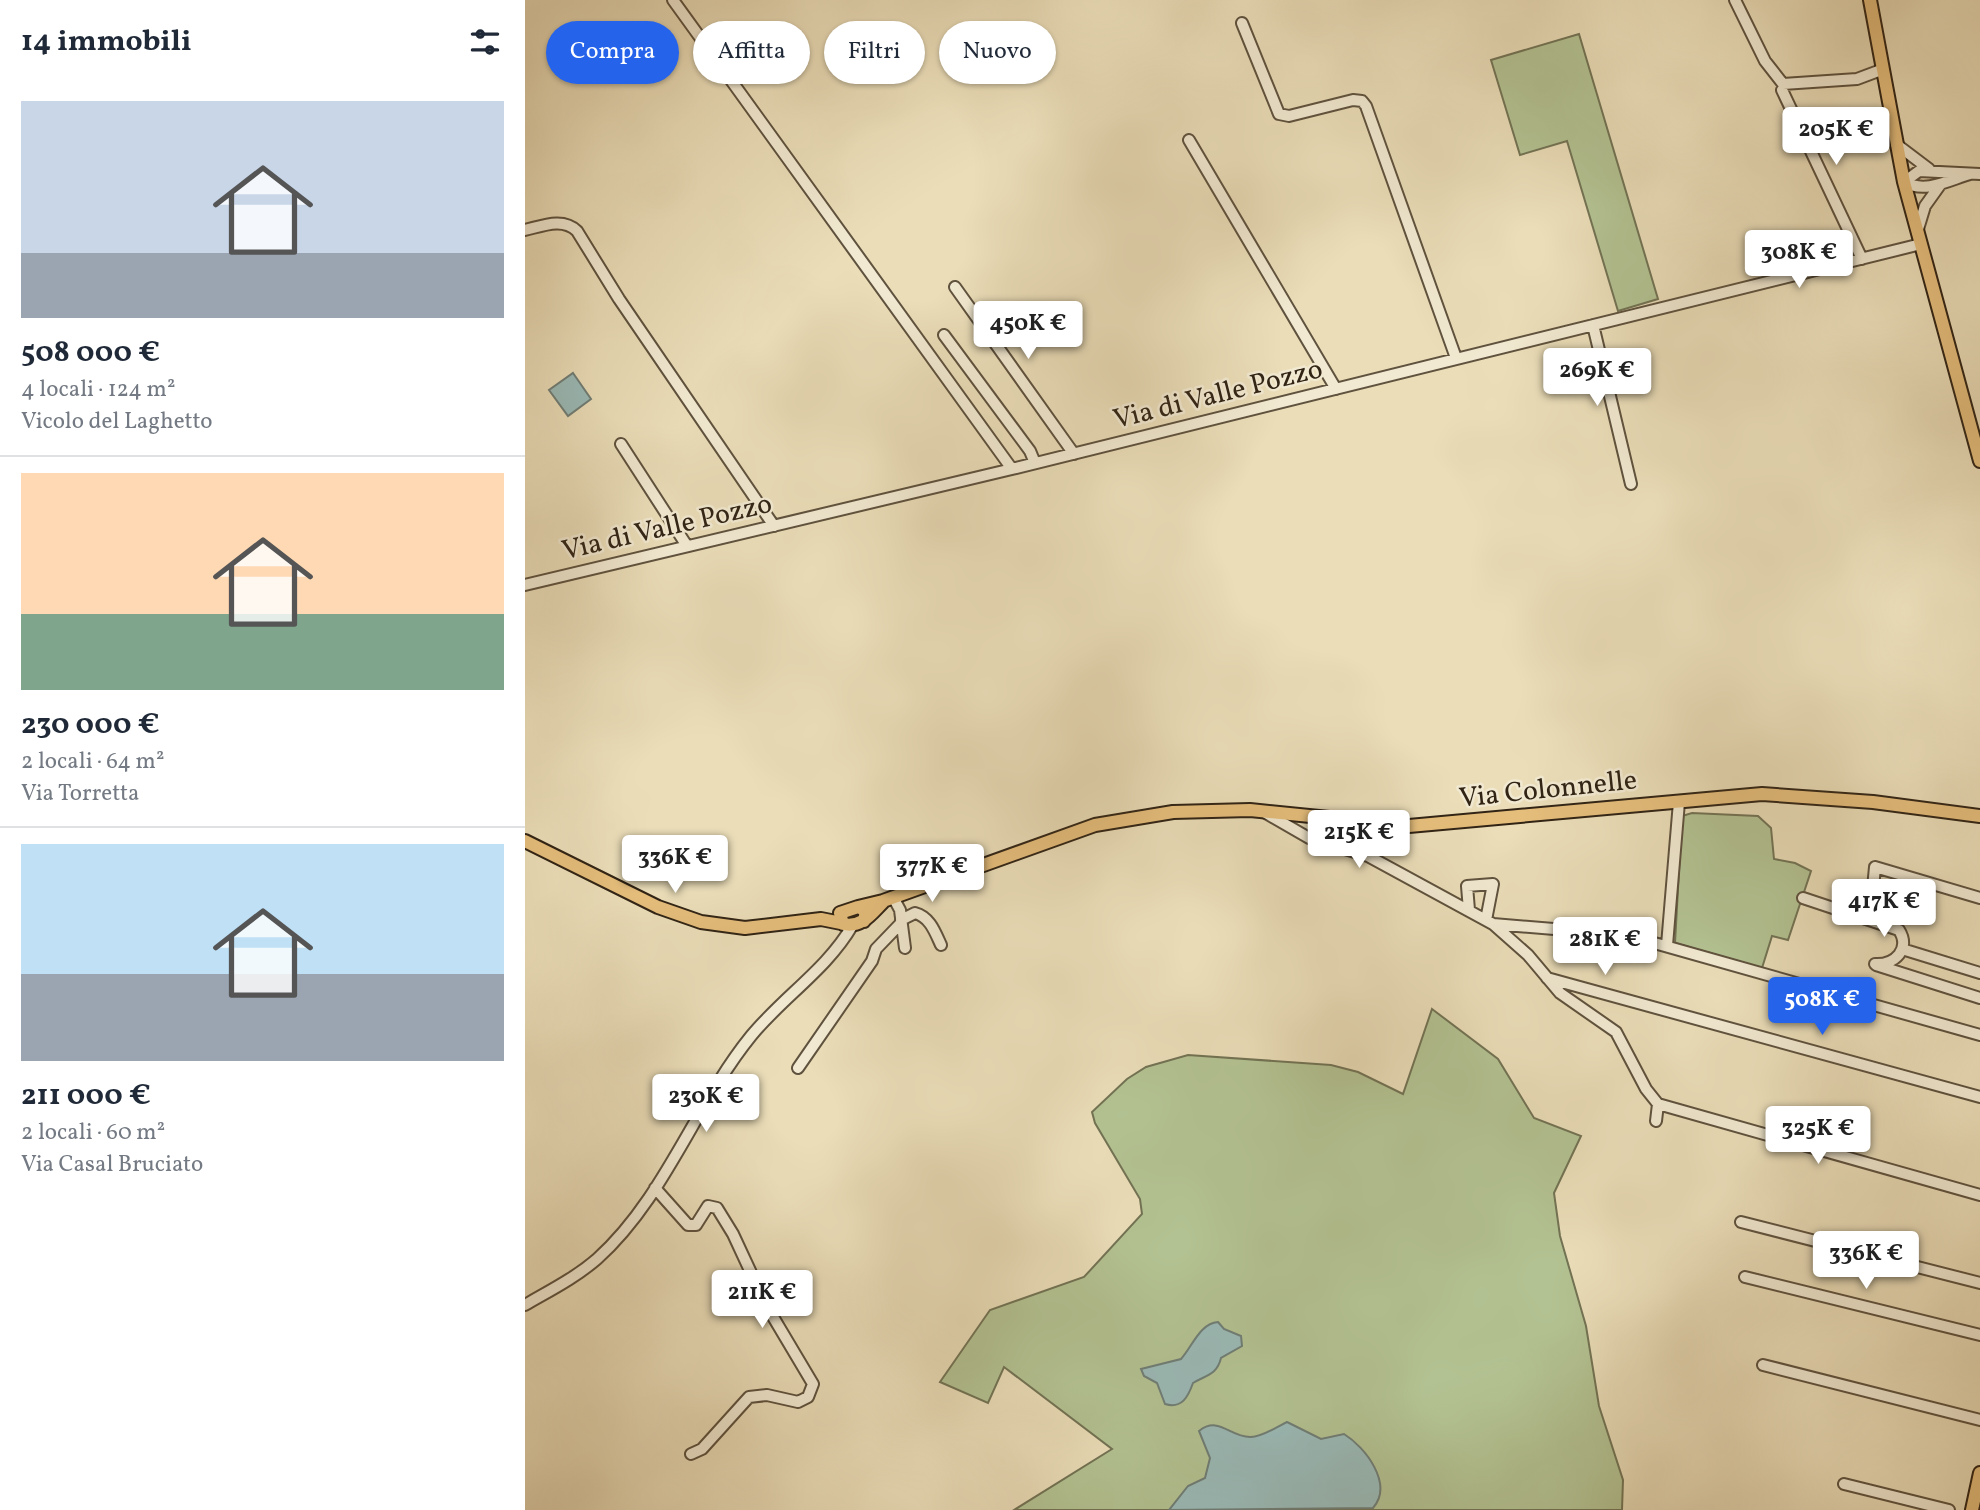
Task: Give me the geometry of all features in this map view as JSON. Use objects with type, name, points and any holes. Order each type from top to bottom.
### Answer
[{"type":"main road","points":[[1870,0],[1904,182],[1980,461]]},
{"type":"main road","name":"Via Colonnelle","points":[[846,921],[858,907],[888,899],[1107,822],[1190,811],[1262,811],[1409,826],[1762,794],[1793,795],[1980,816]]},
{"type":"main road","name":"Via Colonnelle","points":[[525,841],[658,907],[709,924],[753,928],[846,921],[888,899]]},
{"type":"main road","points":[[846,921],[866,911],[858,907]]},
{"type":"main road","points":[[1972,1510],[1980,1473]]},
{"type":"street","points":[[673,0],[1011,469]]},
{"type":"street","points":[[1735,0],[1765,61],[1783,84],[1857,79],[1881,70]]},
{"type":"street","points":[[1242,23],[1279,114],[1289,116],[1353,100],[1364,104],[1456,358]]},
{"type":"street","points":[[1781,90],[1862,258]]},
{"type":"street","points":[[1189,140],[1336,389]]},
{"type":"street","points":[[1896,144],[1912,159],[1935,172]]},
{"type":"street","points":[[1904,182],[1916,172],[1975,174]]},
{"type":"street","points":[[1904,182],[1919,187],[1975,174]]},
{"type":"street","points":[[1919,238],[1925,206],[1941,184]]},
{"type":"street","points":[[525,230],[559,223],[571,225],[577,231],[619,299],[774,526]]},
{"type":"street","name":"Via di Valle Pozzo","points":[[525,585],[1336,389],[1862,258],[1919,238]]},
{"type":"street","points":[[955,287],[1074,454]]},
{"type":"street","points":[[1593,325],[1631,484]]},
{"type":"street","points":[[944,335],[1030,451],[1035,463]]},
{"type":"street","points":[[621,444],[687,546]]},
{"type":"street","points":[[1667,945],[1679,802]]},
{"type":"street","points":[[1262,811],[1309,838],[1368,856],[1490,922],[1528,954],[1563,995],[1616,1031],[1658,1103],[1656,1121]]},
{"type":"street","points":[[1870,919],[1875,867],[1980,898]]},
{"type":"street","points":[[1469,910],[1467,886],[1493,884],[1490,922]]},
{"type":"street","points":[[1804,898],[1899,930],[1903,939],[1902,949],[1893,961],[1875,964],[1980,998]]},
{"type":"street","points":[[888,899],[901,922],[905,948]]},
{"type":"street","points":[[798,1068],[872,961],[876,949],[901,922],[915,913],[922,916],[932,926],[941,944]]},
{"type":"street","points":[[525,1305],[597,1259],[627,1226],[655,1188],[746,1042],[832,955],[846,921]]},
{"type":"street","points":[[1490,922],[1626,935],[1980,1035]]},
{"type":"street","points":[[1902,949],[1980,973]]},
{"type":"street","points":[[1547,978],[1980,1097]]},
{"type":"street","points":[[1658,1103],[1980,1195]]},
{"type":"street","points":[[655,1188],[688,1225],[696,1224],[708,1206],[717,1208],[733,1234],[766,1305],[813,1384],[808,1397],[798,1402],[758,1394],[749,1397],[702,1449],[691,1454]]},
{"type":"street","points":[[1741,1222],[1980,1283]]},
{"type":"street","points":[[1745,1277],[1980,1335]]},
{"type":"street","points":[[1763,1365],[1980,1420]]},
{"type":"street","points":[[1844,1484],[1949,1510]]},
{"type":"green space","points":[[1579,34],[1658,299],[1618,311],[1567,141],[1520,155],[1491,60]]},
{"type":"green space","points":[[1692,813],[1758,816],[1771,828],[1774,859],[1795,863],[1811,871],[1788,940],[1772,936],[1762,968],[1675,943],[1682,816]]},
{"type":"green space","points":[[1432,1009],[1498,1059],[1534,1118],[1581,1136],[1554,1193],[1560,1236],[1586,1326],[1599,1406],[1623,1480],[1622,1510],[1014,1510],[1112,1449],[1004,1367],[988,1403],[940,1382],[990,1310],[1084,1277],[1142,1214],[1140,1199],[1095,1123],[1092,1112],[1127,1079],[1146,1067],[1188,1055],[1331,1065],[1358,1072],[1403,1094]]},
{"type":"water","points":[[573,373],[591,399],[568,416],[549,390]]},
{"type":"water","points":[[1218,1322],[1224,1329],[1241,1336],[1242,1346],[1221,1358],[1217,1368],[1193,1383],[1183,1401],[1176,1405],[1165,1404],[1157,1383],[1144,1376],[1141,1369],[1181,1359],[1201,1331]]},
{"type":"water","points":[[1287,1422],[1321,1439],[1344,1434],[1360,1448],[1379,1477],[1379,1498],[1373,1508],[1169,1510],[1188,1486],[1205,1478],[1210,1458],[1199,1431],[1213,1425],[1255,1437]]}]
